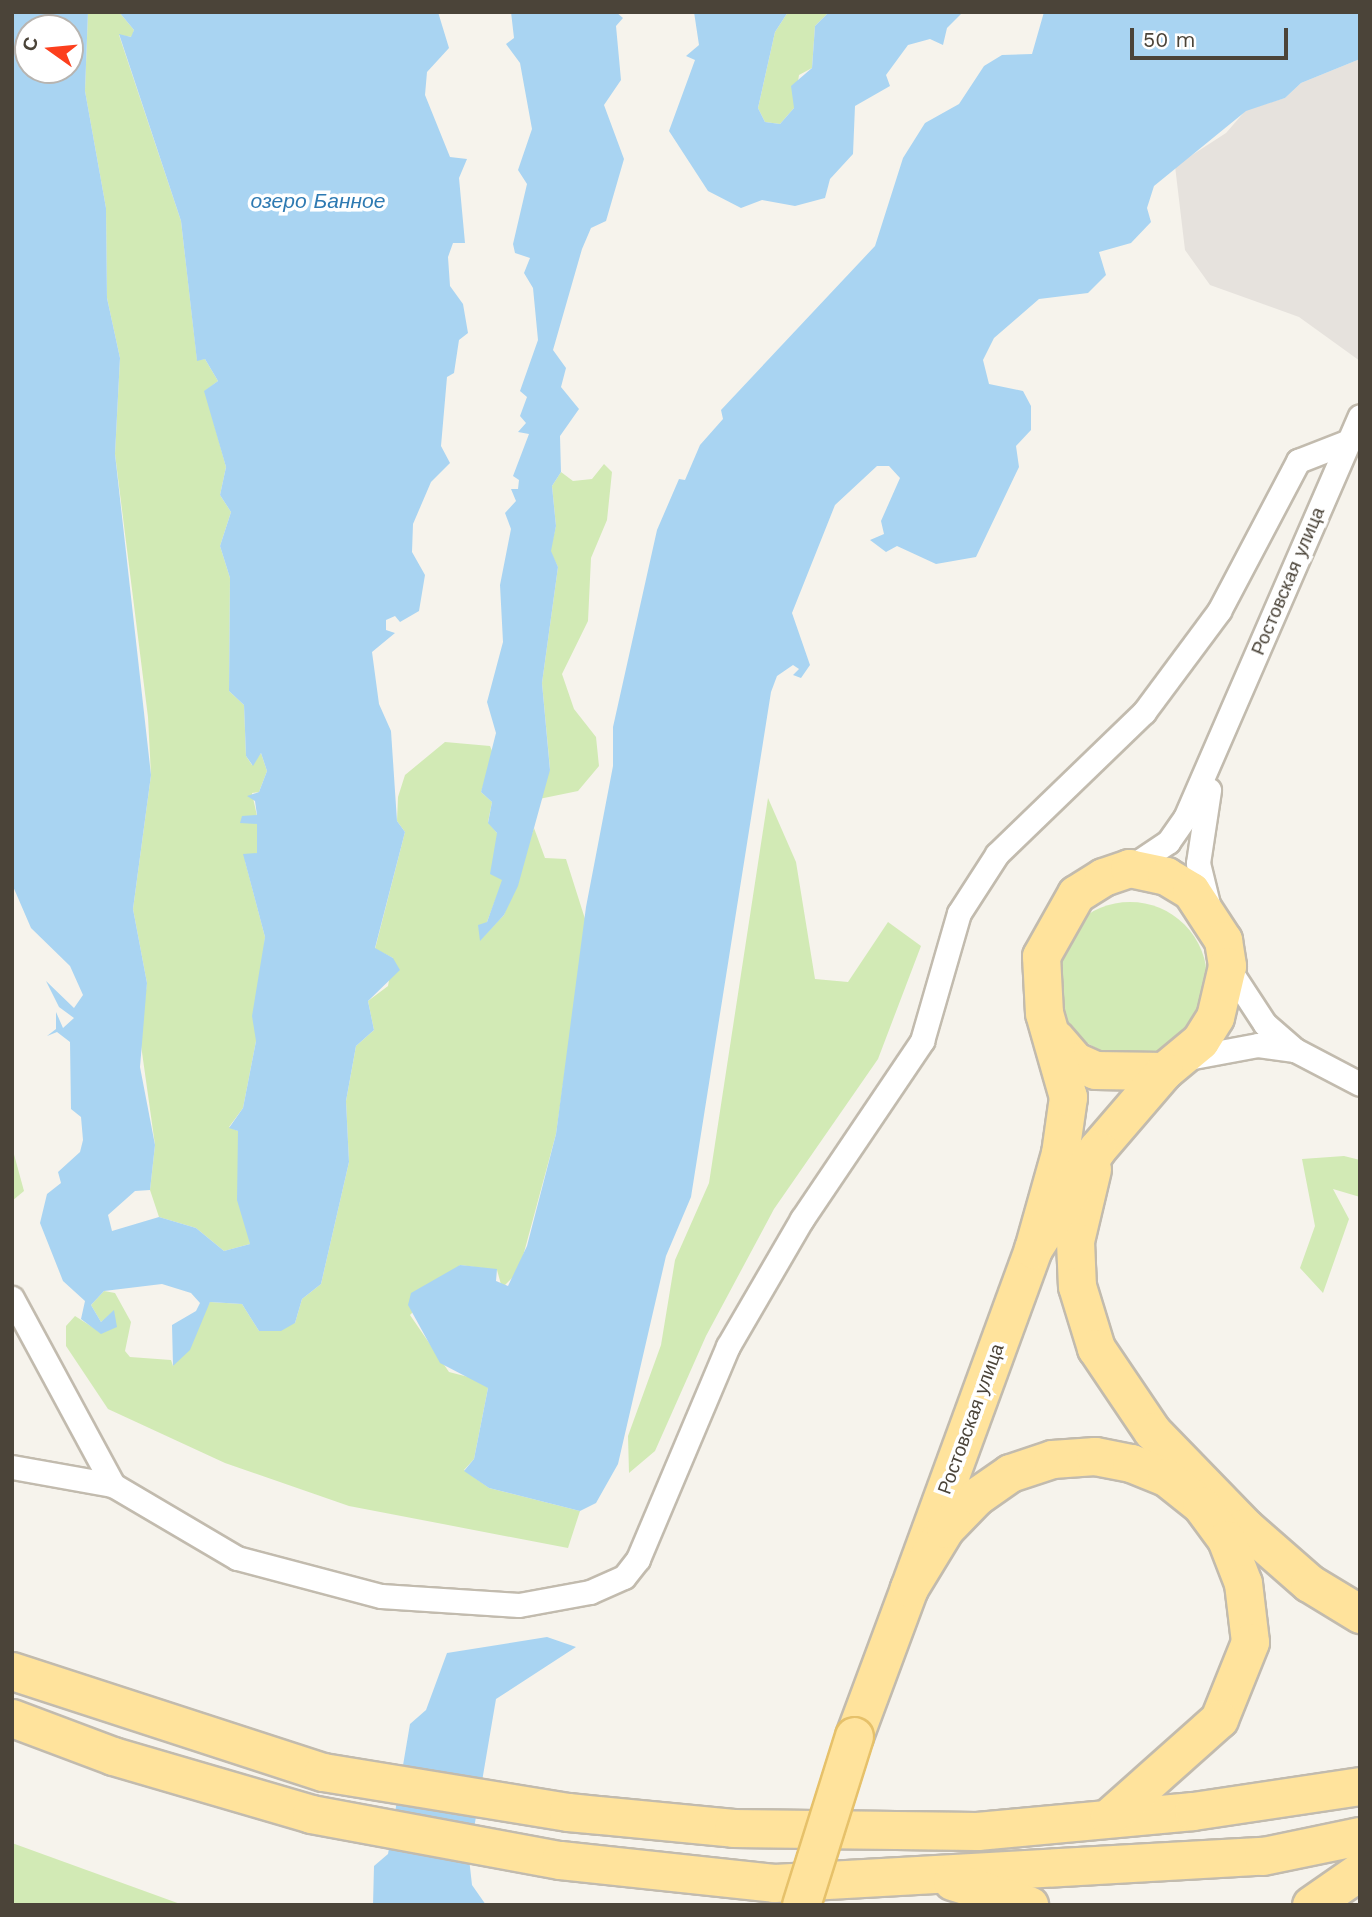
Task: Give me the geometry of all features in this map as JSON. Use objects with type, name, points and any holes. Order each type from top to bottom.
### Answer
[{"type":"main road","points":[[1129,868],[1166,876],[1211,913],[1227,966],[1215,1017],[1097,1149],[1033,1250],[1066,1123],[1065,1072],[1038,981],[1055,922],[1076,894],[1129,868]]},
{"type":"main road","points":[[1055,1038],[1075,1061],[1095,1070],[1172,1065]]},
{"type":"main road","points":[[1097,1149],[1075,1241],[1077,1286],[1096,1348],[1152,1431],[1245,1527],[1309,1583],[1360,1614]]},
{"type":"main road","name":"Ростовская улица","points":[[909,1588],[1033,1250]]},
{"type":"main road","points":[[801,1905],[854,1736],[909,1588],[946,1529],[977,1496],[1010,1473],[1052,1459],[1095,1456],[1131,1463],[1166,1477],[1201,1505],[1226,1539],[1243,1583],[1250,1642],[1234,1694],[1200,1741],[1110,1817]]},
{"type":"main road","points":[[12,1671],[323,1772],[568,1812],[733,1828],[976,1831],[1360,1786]]},
{"type":"main road","points":[[12,1718],[113,1756],[311,1814],[560,1860],[774,1882],[907,1871],[1263,1856],[1360,1836]]},
{"type":"main road","points":[[907,1871],[1028,1905]]},
{"type":"main road","points":[[1311,1905],[1360,1871]]},
{"type":"street","name":"Ростовская улица","points":[[1220,746],[1360,416]]},
{"type":"street","points":[[12,1467],[113,1485],[237,1559],[381,1596],[519,1605],[590,1592],[624,1577],[638,1559],[728,1346],[802,1219],[922,1041],[959,913],[996,854],[1144,712],[1219,611],[1298,461],[1349,441]]},
{"type":"street","points":[[1129,868],[1168,842],[1220,746]]},
{"type":"street","points":[[1211,913],[1200,883],[1199,833],[1220,746]]},
{"type":"street","points":[[1227,966],[1265,1024],[1295,1050],[1360,1084]]},
{"type":"street","points":[[1172,1065],[1258,1045],[1295,1050]]},
{"type":"street","points":[[12,1298],[113,1485]]},
{"type":"shaded area","points":[[1360,59],[1360,361],[1299,317],[1210,285],[1185,250],[1175,166],[1226,133],[1246,110],[1285,98],[1301,83]]},
{"type":"green space","points":[[88,12],[119,12],[134,30],[132,37],[119,35],[181,221],[197,360],[205,359],[218,381],[205,391],[226,467],[220,495],[231,512],[220,546],[230,578],[229,691],[244,705],[246,756],[252,765],[261,753],[267,771],[259,792],[252,793],[257,816],[242,816],[257,823],[257,853],[245,861],[265,937],[256,1041],[243,1108],[229,1127],[238,1131],[250,1244],[224,1251],[196,1228],[159,1217],[150,1190],[155,1145],[140,1038],[147,983],[133,909],[151,775],[148,717],[115,454],[120,358],[107,298],[106,208],[85,91]]},
{"type":"green space","points":[[788,12],[829,12],[815,26],[812,68],[799,75],[794,108],[780,124],[765,122],[758,108],[775,32]]},
{"type":"green space","points":[[604,464],[612,472],[607,520],[591,558],[588,621],[562,674],[574,709],[596,737],[599,766],[578,791],[539,799],[550,769],[542,683],[558,567],[550,551],[556,526],[552,486],[561,472],[573,481],[592,479]]},
{"type":"green space","points":[[445,742],[490,746],[494,756],[481,792],[492,802],[488,822],[497,833],[503,880],[480,940],[504,915],[534,828],[545,858],[566,859],[586,922],[556,1134],[519,1271],[502,1288],[497,1270],[460,1265],[410,1315],[449,1372],[484,1381],[488,1388],[474,1459],[464,1470],[489,1488],[580,1511],[568,1548],[349,1506],[225,1463],[108,1409],[66,1346],[66,1326],[75,1316],[97,1330],[116,1327],[113,1312],[101,1322],[91,1305],[104,1291],[115,1293],[131,1322],[125,1351],[130,1357],[171,1360],[173,1366],[210,1302],[242,1304],[259,1331],[295,1323],[302,1299],[321,1284],[349,1162],[346,1101],[356,1046],[374,1030],[368,1001],[388,986],[393,958],[375,949],[405,832],[397,821],[398,797],[405,775]]},
{"type":"green space","points":[[768,798],[796,862],[815,979],[848,982],[888,922],[921,946],[878,1059],[774,1209],[706,1336],[655,1451],[629,1473],[628,1436],[661,1345],[675,1260],[709,1183]]},
{"type":"green space","points":[[1130,902],[1159,908],[1184,925],[1201,950],[1207,979],[1201,1008],[1184,1033],[1159,1050],[1130,1056],[1101,1050],[1076,1033],[1059,1008],[1053,979],[1059,950],[1076,925],[1101,908]]},
{"type":"green space","points":[[12,1147],[24,1191],[12,1201]]},
{"type":"green space","points":[[1344,1156],[1360,1160],[1360,1197],[1333,1189],[1349,1219],[1323,1293],[1300,1268],[1315,1226],[1302,1159]]},
{"type":"green space","points":[[12,1843],[183,1905],[12,1905]]},
{"type":"water","name":"озеро Банное","points":[[12,12],[88,12],[85,91],[106,208],[107,298],[120,358],[115,454],[151,775],[133,909],[147,983],[140,1067],[155,1145],[150,1190],[135,1191],[108,1215],[112,1231],[159,1217],[196,1228],[224,1251],[250,1244],[237,1200],[238,1131],[229,1128],[243,1108],[256,1041],[252,1016],[265,937],[243,854],[257,853],[257,824],[240,823],[242,816],[257,815],[255,801],[247,796],[259,792],[267,771],[261,753],[253,766],[246,756],[244,705],[229,691],[230,578],[220,546],[231,512],[220,495],[226,467],[204,391],[218,381],[205,359],[197,361],[181,221],[119,34],[131,37],[134,30],[119,12],[438,12],[449,48],[427,72],[425,95],[450,157],[467,159],[459,178],[465,243],[453,243],[448,257],[450,286],[463,304],[468,333],[459,340],[454,373],[447,377],[441,446],[450,463],[431,482],[413,524],[412,552],[425,575],[419,611],[400,622],[395,616],[386,620],[386,630],[395,633],[372,652],[379,704],[391,731],[397,821],[405,832],[375,948],[393,958],[400,970],[368,1001],[374,1030],[356,1046],[346,1101],[349,1162],[321,1284],[302,1299],[295,1323],[281,1331],[259,1331],[242,1304],[210,1302],[190,1350],[173,1366],[172,1325],[196,1311],[200,1303],[191,1293],[162,1284],[104,1291],[91,1305],[101,1322],[114,1310],[117,1327],[101,1334],[81,1319],[85,1301],[63,1281],[40,1223],[47,1194],[61,1183],[58,1172],[80,1152],[83,1140],[81,1117],[71,1109],[70,1042],[57,1032],[47,1036],[56,1029],[56,1012],[63,1028],[74,1018],[59,1007],[46,981],[74,1008],[83,995],[70,966],[31,928],[12,884]]},
{"type":"water","points":[[511,12],[616,12],[623,18],[616,26],[621,80],[604,105],[624,159],[606,221],[591,228],[582,249],[553,350],[566,368],[561,387],[579,409],[560,436],[561,472],[552,486],[556,526],[551,551],[558,567],[542,683],[550,770],[518,886],[504,915],[480,941],[478,925],[487,922],[502,880],[490,874],[497,833],[488,823],[492,802],[481,792],[496,733],[487,702],[503,642],[500,585],[511,529],[505,513],[516,501],[511,489],[518,489],[519,480],[513,476],[529,434],[518,432],[526,423],[520,416],[527,397],[520,391],[538,340],[533,288],[524,273],[530,258],[515,253],[513,244],[527,184],[518,170],[532,129],[520,63],[506,44],[514,38]]},
{"type":"water","points":[[694,12],[788,12],[775,32],[758,108],[765,122],[780,124],[794,108],[791,86],[812,68],[815,26],[829,12],[963,12],[947,28],[943,45],[930,39],[908,45],[886,75],[890,86],[855,106],[853,154],[830,179],[825,198],[795,206],[762,200],[741,208],[708,191],[669,131],[695,60],[686,56],[699,45]]},
{"type":"water","points":[[1044,12],[1360,12],[1360,59],[1301,83],[1285,98],[1246,111],[1154,186],[1147,208],[1151,222],[1131,243],[1099,252],[1106,275],[1088,293],[1039,299],[994,338],[983,360],[989,384],[1023,391],[1031,406],[1031,430],[1016,446],[1019,467],[976,557],[936,564],[897,546],[886,552],[870,540],[884,534],[881,521],[900,478],[889,466],[877,466],[835,505],[792,613],[810,665],[801,678],[793,675],[799,669],[793,665],[777,676],[771,692],[691,1197],[666,1256],[618,1464],[596,1503],[580,1511],[489,1488],[464,1471],[474,1459],[488,1388],[440,1363],[408,1305],[411,1293],[460,1265],[497,1269],[496,1281],[508,1286],[527,1246],[556,1134],[586,907],[613,766],[613,727],[657,530],[679,479],[685,480],[700,445],[723,419],[721,410],[875,246],[903,158],[925,123],[959,104],[984,66],[1002,55],[1032,54]]},
{"type":"water","points":[[547,1637],[576,1647],[496,1699],[469,1858],[472,1885],[486,1905],[373,1905],[374,1866],[388,1854],[410,1724],[426,1710],[447,1653]]}]
